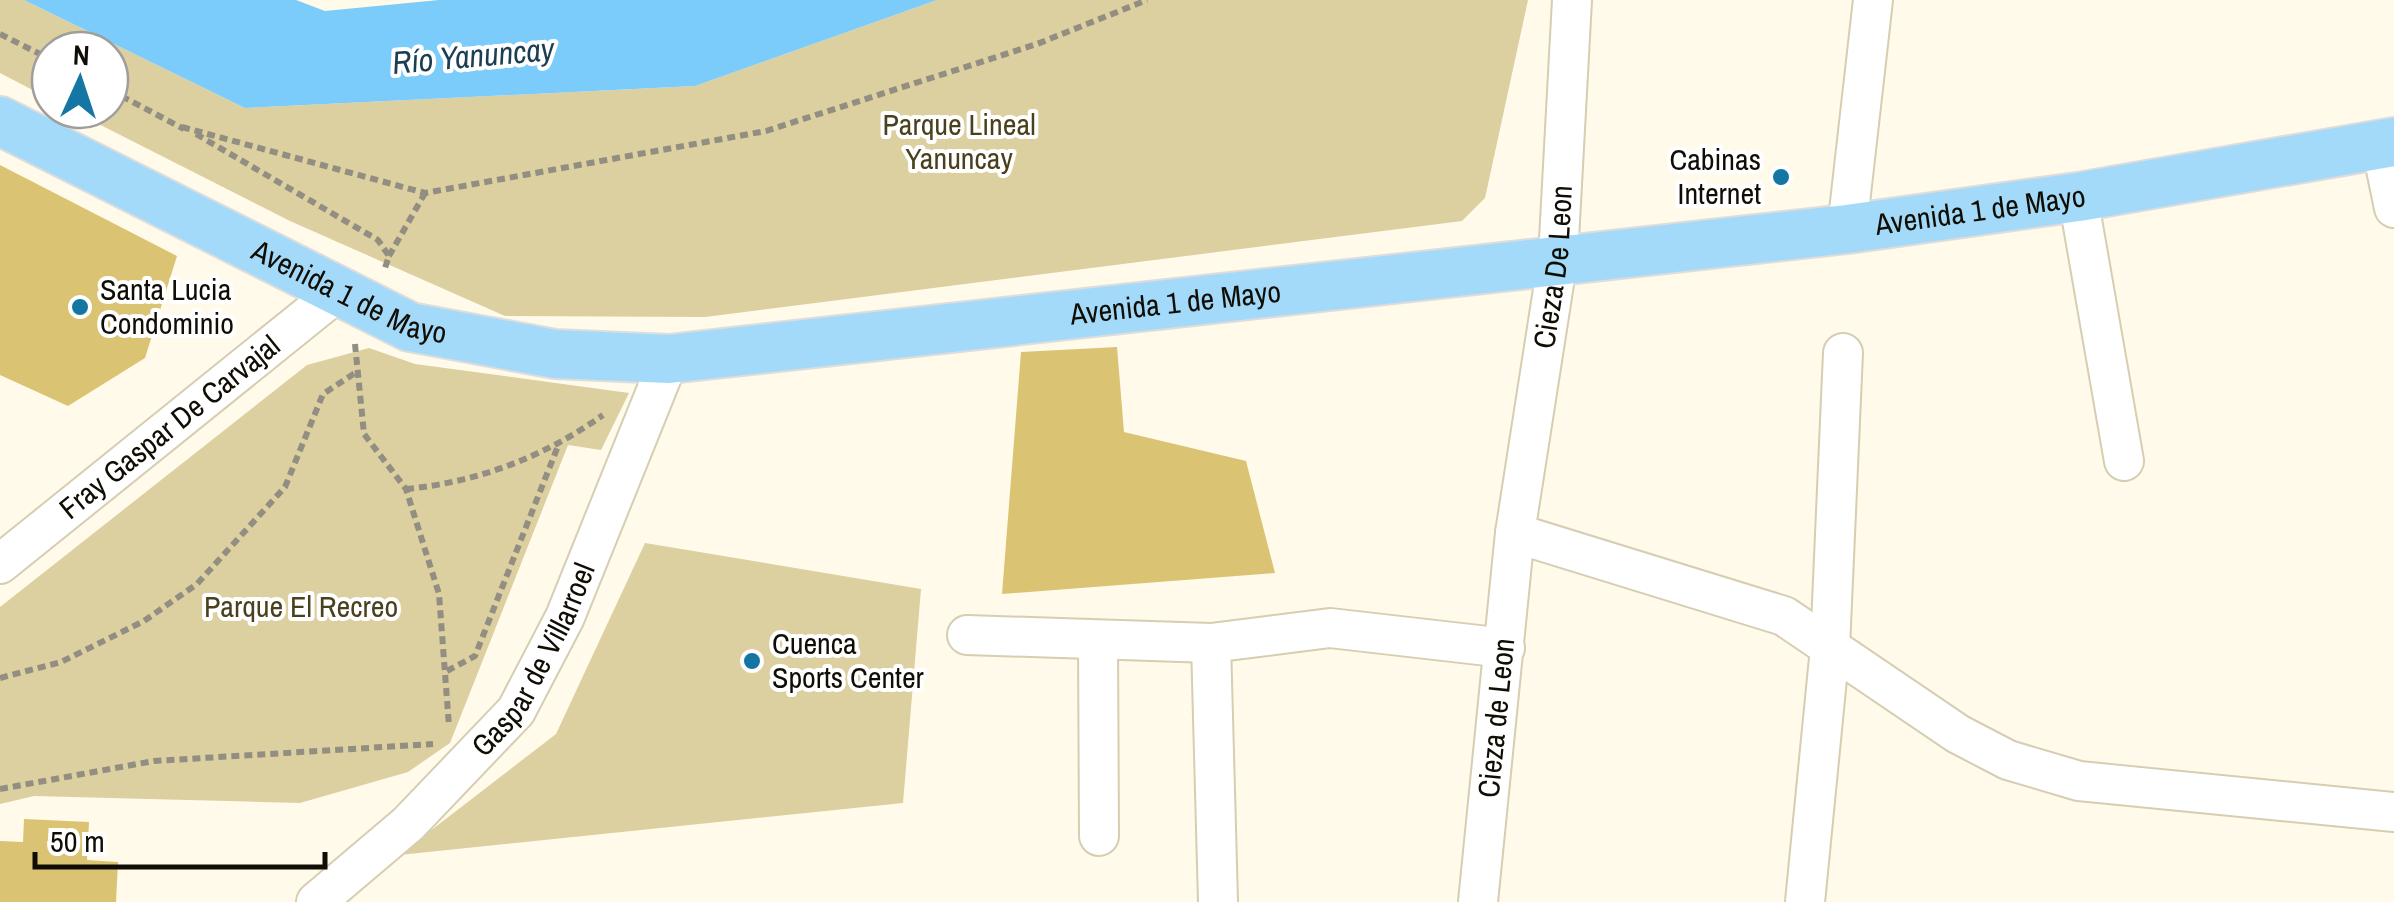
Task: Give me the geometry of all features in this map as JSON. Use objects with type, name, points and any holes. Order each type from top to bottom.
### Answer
[{"type":"main road","name":"Avenida 1 de Mayo","points":[[0,121],[354,315],[513,348],[669,359],[1846,229],[2078,197],[2388,144]]},
{"type":"street","name":"Cieza De Leon","points":[[1516,532],[1558,258],[1572,0]]},
{"type":"street","points":[[1846,229],[1873,0]]},
{"type":"street","points":[[2388,144],[2394,208]]},
{"type":"street","points":[[2078,197],[2124,461]]},
{"type":"street","name":"Fray Gaspar De Carvajal","points":[[0,564],[354,315]]},
{"type":"street","points":[[1805,902],[1830,648],[1842,353]]},
{"type":"street","name":"Gaspar de Villarroel","points":[[316,902],[408,824],[516,711],[566,617],[669,359]]},
{"type":"street","points":[[1516,532],[1762,606],[1958,734],[2042,774],[2079,782],[2394,812]]},
{"type":"street","name":"Cieza de Leon","points":[[1478,902],[1516,532]]},
{"type":"street","points":[[966,635],[1211,643],[1330,628],[1505,648]]},
{"type":"street","points":[[1098,641],[1100,836]]},
{"type":"street","points":[[1211,643],[1218,902]]},
{"type":"path","points":[[182,128],[425,192],[766,130],[1037,44],[1147,0]]},
{"type":"path","points":[[0,34],[30,50]]},
{"type":"path","points":[[130,101],[378,240],[389,256]]},
{"type":"path","points":[[0,789],[154,760],[450,743],[439,594],[406,489],[364,434],[355,373],[354,315],[425,192]]},
{"type":"path","points":[[0,678],[61,662],[144,621],[197,584],[286,486],[323,394],[355,373]]},
{"type":"path","points":[[406,489],[481,476],[558,445],[613,409]]},
{"type":"path","points":[[446,672],[475,656],[558,445]]},
{"type":"green space","name":"Parque Lineal Yanuncay","points":[[0,0],[24,0],[85,30],[30,30],[30,89],[0,73]]},
{"type":"green space","name":"Parque Lineal Yanuncay","points":[[937,0],[1528,0],[1485,198],[1462,221],[705,317],[505,316],[290,221],[110,130],[130,130],[130,52],[245,108],[695,86]]},
{"type":"green space","name":"Parque El Recreo","points":[[369,348],[415,364],[629,393],[601,450],[568,445],[450,743],[408,772],[300,803],[34,796],[0,804],[0,607],[307,365]]},
{"type":"green space","name":"Cuenca Sports Center","points":[[645,543],[921,589],[903,803],[399,855],[556,734]]},
{"type":"water","name":"Río Yanuncay","points":[[24,0],[296,0],[325,11],[439,0],[937,0],[695,86],[245,108],[130,52],[130,30],[85,30]]},
{"type":"building","name":"Santa Lucia Condominio","points":[[0,165],[177,256],[145,358],[68,406],[0,375]]},
{"type":"building","points":[[1117,347],[1124,432],[1246,461],[1275,573],[1002,594],[1021,352]]},
{"type":"building","points":[[24,819],[89,822],[87,860],[118,862],[116,902],[0,902],[0,841],[23,842]]},
{"type":"place","name":"Cabinas Internet","points":[[1781,177]]},
{"type":"place","name":"Santa Lucia Condominio","points":[[80,307]]},
{"type":"place","name":"Cuenca Sports Center","points":[[752,661]]}]
